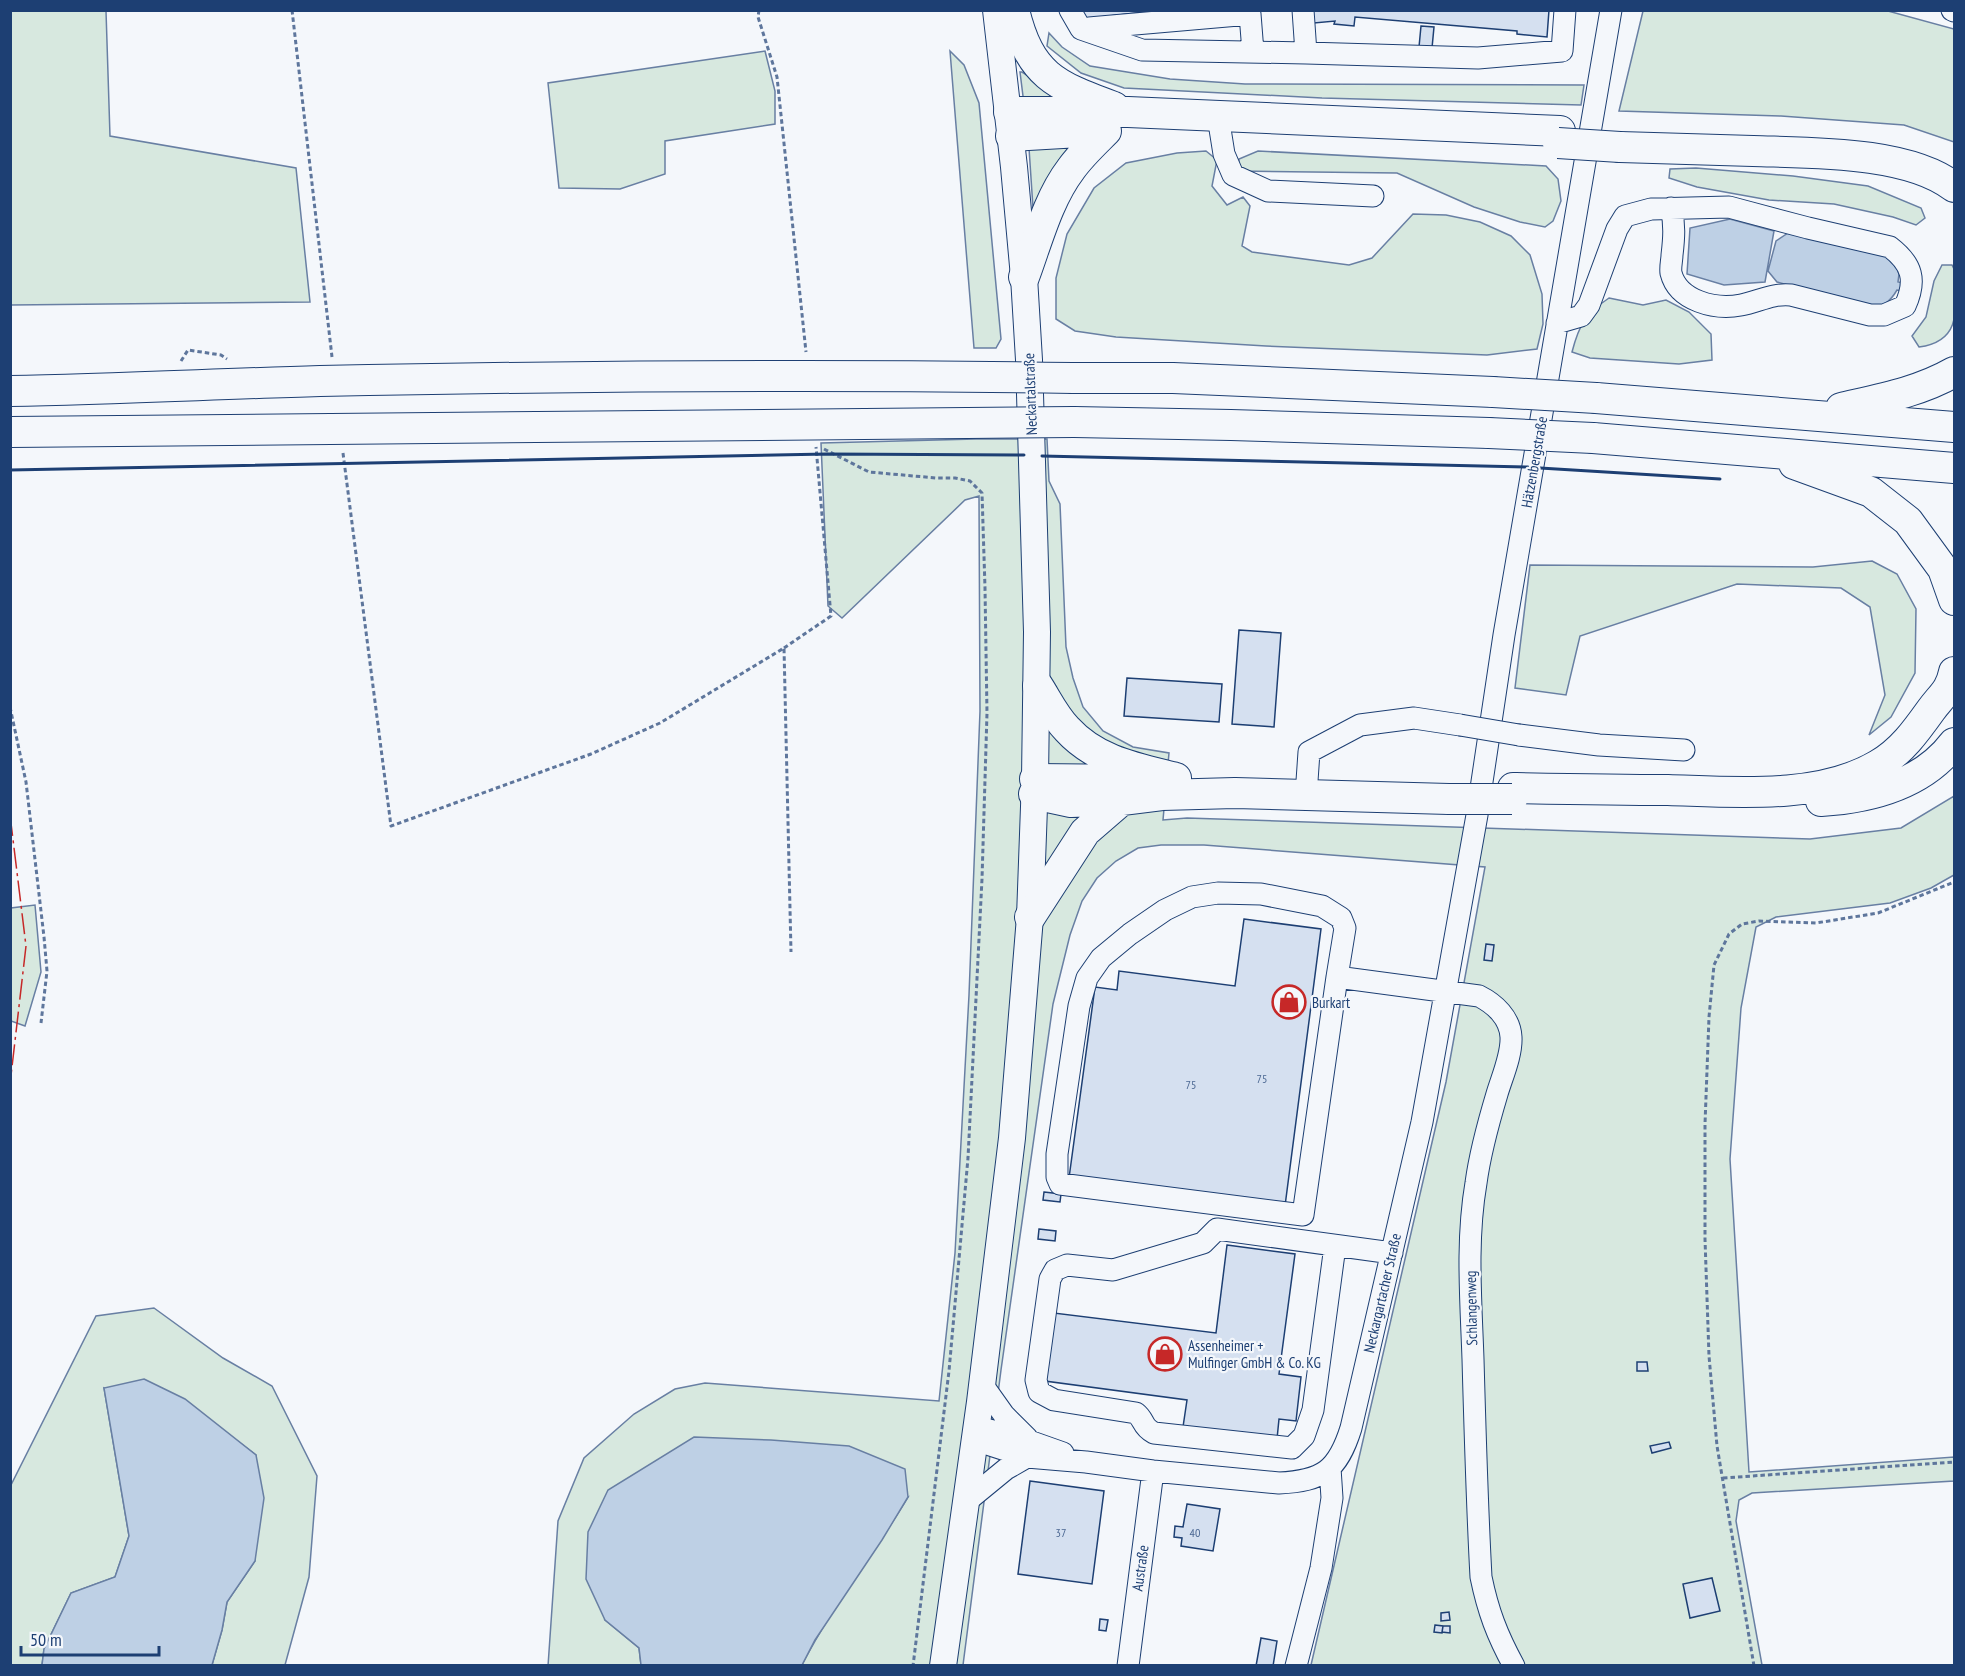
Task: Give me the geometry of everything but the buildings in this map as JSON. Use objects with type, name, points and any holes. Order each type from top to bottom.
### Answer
[{"type":"highway","points":[[1014,10],[1026,49],[1043,72],[1117,122],[1164,128],[1559,137]]},
{"type":"highway","points":[[1024,277],[1043,225],[1070,169],[1117,122]]},
{"type":"highway","points":[[1010,124],[1117,122],[1559,137],[1845,154],[1903,164],[1945,179],[1954,187]]},
{"type":"highway","points":[[1619,140],[1855,143],[1906,150],[1954,166]]},
{"type":"highway","points":[[1815,414],[1898,395],[1931,385],[1954,372]]},
{"type":"highway","points":[[10,391],[318,381],[594,377],[1173,378],[1596,398],[1954,426]]},
{"type":"highway","points":[[10,432],[1074,422],[1593,438],[1954,468]]},
{"type":"highway","points":[[1757,450],[1871,492],[1908,521],[1943,569],[1954,600]]},
{"type":"highway","points":[[1513,794],[1747,792],[1830,784],[1855,777],[1879,765],[1900,749],[1918,730],[1931,709],[1952,685],[1954,672]]},
{"type":"highway","points":[[1038,686],[1065,728],[1095,752],[1126,766],[1176,778]]},
{"type":"highway","points":[[1034,786],[1071,802],[1122,800],[1162,795],[1235,793],[1449,793],[1769,803],[1861,797],[1891,789],[1936,762],[1954,743]]},
{"type":"highway","points":[[1034,786],[1176,778],[1307,781],[1449,793]]},
{"type":"highway","points":[[1030,917],[1085,832],[1122,800]]},
{"type":"main road","name":"Neckartalstraße","points":[[943,1665],[976,1433],[1012,1138],[1030,917],[1038,686],[1033,451],[1024,277],[1010,124],[996,10]]},
{"type":"street","points":[[1070,10],[1082,29],[1142,50],[1478,58],[1562,51],[1565,10]]},
{"type":"street","points":[[1303,10],[1306,53]]},
{"type":"street","name":"Hätzenbergstraße","points":[[1460,915],[1504,635],[1611,10]]},
{"type":"street","points":[[1082,29],[1250,14],[1253,52]]},
{"type":"street","points":[[1220,129],[1224,154],[1233,175],[1257,187],[1268,191],[1373,196]]},
{"type":"street","points":[[1557,323],[1581,316],[1589,305],[1617,229],[1625,216],[1651,209],[1671,208],[1729,207],[1890,247],[1900,255],[1910,270],[1912,291],[1905,306],[1884,315],[1870,315],[1791,295],[1778,294],[1739,306],[1695,301],[1677,288],[1671,271],[1674,220],[1671,208]]},
{"type":"street","points":[[1307,781],[1309,752],[1360,725],[1414,718],[1599,745],[1684,750]]},
{"type":"street","points":[[1218,893],[1261,894],[1322,906],[1341,918],[1345,928],[1337,977],[1303,1215],[1060,1184],[1057,1177],[1057,1155],[1079,1006],[1087,978],[1101,958],[1130,934],[1165,910],[1192,897],[1218,893]]},
{"type":"street","name":"Neckargartacher Straße","points":[[1330,1468],[1345,1448],[1351,1428],[1422,1122],[1460,915]]},
{"type":"street","name":"Schlangenweg","points":[[1337,977],[1479,996],[1501,1012],[1511,1037],[1508,1056],[1485,1133],[1475,1184],[1470,1282],[1481,1577],[1487,1608],[1499,1639],[1514,1665]]},
{"type":"street","points":[[1335,1245],[1313,1410],[1304,1436],[1292,1448],[1154,1433],[1145,1428],[1136,1413],[1054,1400],[1039,1392],[1036,1380],[1050,1279],[1056,1270],[1067,1265],[1113,1270],[1203,1243],[1217,1229],[1335,1245],[1392,1253]]},
{"type":"street","points":[[982,1384],[1028,1449]]},
{"type":"street","points":[[976,1433],[1028,1449],[1086,1462],[1153,1472],[1279,1483],[1314,1478],[1330,1468],[1332,1498],[1321,1568],[1296,1665]]},
{"type":"street","points":[[967,1501],[1028,1449]]},
{"type":"street","name":"Austraße","points":[[1128,1665],[1153,1472]]},
{"type":"path","points":[[292,10],[333,366]]},
{"type":"path","points":[[759,10],[759,17],[777,77],[807,361]]},
{"type":"path","points":[[343,449],[391,826],[591,754],[660,723],[784,648],[831,616],[816,446],[869,472],[955,478],[970,482],[982,492],[987,713],[982,879],[968,1158],[949,1371],[913,1665]]},
{"type":"path","points":[[784,648],[791,952]]},
{"type":"path","points":[[10,707],[26,782],[44,937],[47,971],[41,1023]]},
{"type":"path","points":[[1754,1665],[1717,1446],[1709,1356],[1705,1239],[1705,1124],[1709,1017],[1714,965],[1729,934],[1742,924],[1759,921],[1816,923],[1878,913],[1954,882]]},
{"type":"path","points":[[1723,1479],[1954,1462]]},
{"type":"shaded area","points":[[10,11],[106,11],[110,136],[296,168],[310,302],[11,305]]},
{"type":"shaded area","points":[[1643,11],[1888,11],[1954,29],[1954,142],[1904,125],[1781,116],[1619,111]]},
{"type":"shaded area","points":[[1049,33],[1062,47],[1090,66],[1170,79],[1245,84],[1584,85],[1581,105],[1322,98],[1124,88],[1081,73],[1047,46]]},
{"type":"shaded area","points":[[765,51],[775,91],[775,124],[665,141],[665,174],[620,189],[559,188],[548,83]]},
{"type":"shaded area","points":[[950,51],[964,65],[979,103],[1001,339],[996,348],[974,348]]},
{"type":"shaded area","points":[[1020,72],[1022,72],[1076,106],[1024,104]]},
{"type":"shaded area","points":[[1073,144],[1033,208],[1029,148]]},
{"type":"shaded area","points":[[1206,151],[1217,160],[1212,186],[1227,205],[1243,197],[1250,206],[1242,246],[1252,252],[1349,265],[1372,258],[1413,214],[1446,215],[1480,222],[1511,236],[1530,255],[1542,294],[1543,324],[1537,349],[1487,355],[1116,337],[1075,331],[1056,319],[1056,278],[1067,234],[1094,188],[1126,163],[1177,153]]},
{"type":"shaded area","points":[[1258,151],[1546,166],[1558,179],[1561,201],[1553,221],[1545,227],[1520,222],[1474,207],[1397,173],[1238,171],[1239,159]]},
{"type":"shaded area","points":[[1696,168],[1793,176],[1868,186],[1921,208],[1925,218],[1916,225],[1893,217],[1834,204],[1769,200],[1697,187],[1669,178],[1670,169]]},
{"type":"shaded area","points":[[1942,265],[1952,265],[1954,269],[1954,319],[1951,329],[1944,337],[1934,343],[1919,347],[1912,336],[1926,317],[1934,281]]},
{"type":"shaded area","points":[[1609,298],[1643,305],[1666,300],[1689,312],[1711,334],[1712,360],[1679,364],[1590,358],[1572,352],[1577,334],[1584,321],[1594,309]]},
{"type":"shaded area","points":[[1047,439],[1049,481],[1060,504],[1066,647],[1073,678],[1083,707],[1103,731],[1133,747],[1169,753],[1163,820],[1187,818],[1810,839],[1901,828],[1954,796],[1954,875],[1931,888],[1890,903],[1776,917],[1756,927],[1741,1008],[1730,1159],[1749,1472],[1954,1457],[1954,1481],[1752,1493],[1739,1500],[1736,1521],[1762,1665],[1311,1665],[1446,1082],[1485,867],[1204,845],[1161,845],[1138,848],[1116,861],[1097,878],[1082,901],[1070,935],[1053,1004],[1001,1370],[963,1665],[802,1665],[826,1622],[908,1497],[605,1620],[639,1648],[641,1665],[548,1666],[558,1521],[584,1458],[634,1414],[675,1389],[705,1383],[939,1401],[955,1253],[969,995],[980,711],[979,496],[965,500],[842,618],[828,606],[821,443]]},
{"type":"shaded area","points":[[1872,561],[1897,574],[1916,609],[1915,673],[1891,717],[1869,735],[1885,695],[1870,607],[1841,588],[1737,584],[1580,636],[1566,695],[1515,688],[1530,565],[1813,567]]},
{"type":"shaded area","points":[[35,905],[41,972],[25,1026],[11,1021],[11,908]]},
{"type":"shaded area","points":[[154,1308],[223,1358],[272,1386],[317,1476],[309,1577],[285,1665],[212,1665],[227,1602],[255,1561],[256,1455],[221,1429],[104,1388],[129,1536],[115,1577],[71,1593],[44,1649],[42,1665],[11,1665],[10,1487],[96,1316]]},
{"type":"water","points":[[1730,219],[1774,231],[1765,282],[1724,285],[1687,274],[1690,228]]},
{"type":"water","points":[[1791,231],[1885,252],[1896,265],[1899,274],[1898,282],[1904,283],[1903,291],[1897,290],[1886,303],[1870,308],[1777,282],[1768,271],[1776,241]]},
{"type":"water","points":[[144,1379],[185,1399],[256,1455],[264,1498],[255,1561],[227,1602],[212,1665],[42,1665],[44,1649],[71,1593],[115,1577],[129,1536],[104,1388]]},
{"type":"water","points":[[694,1437],[849,1446],[905,1469],[908,1497],[815,1640],[802,1665],[641,1665],[639,1648],[605,1620],[586,1579],[588,1532],[608,1490]]},
{"type":"wall","points":[[10,470],[827,454],[1024,455]]},
{"type":"wall","points":[[1042,456],[1528,467]]},
{"type":"wall","points":[[1540,468],[1720,479]]},
{"type":"power","points":[[10,815],[26,946],[10,1084]]},
{"type":"place","name":"Burkart","points":[[1289,1002]]},
{"type":"place","name":"Assenheimer + Mulfinger GmbH & Co. KG","points":[[1165,1354]]}]
